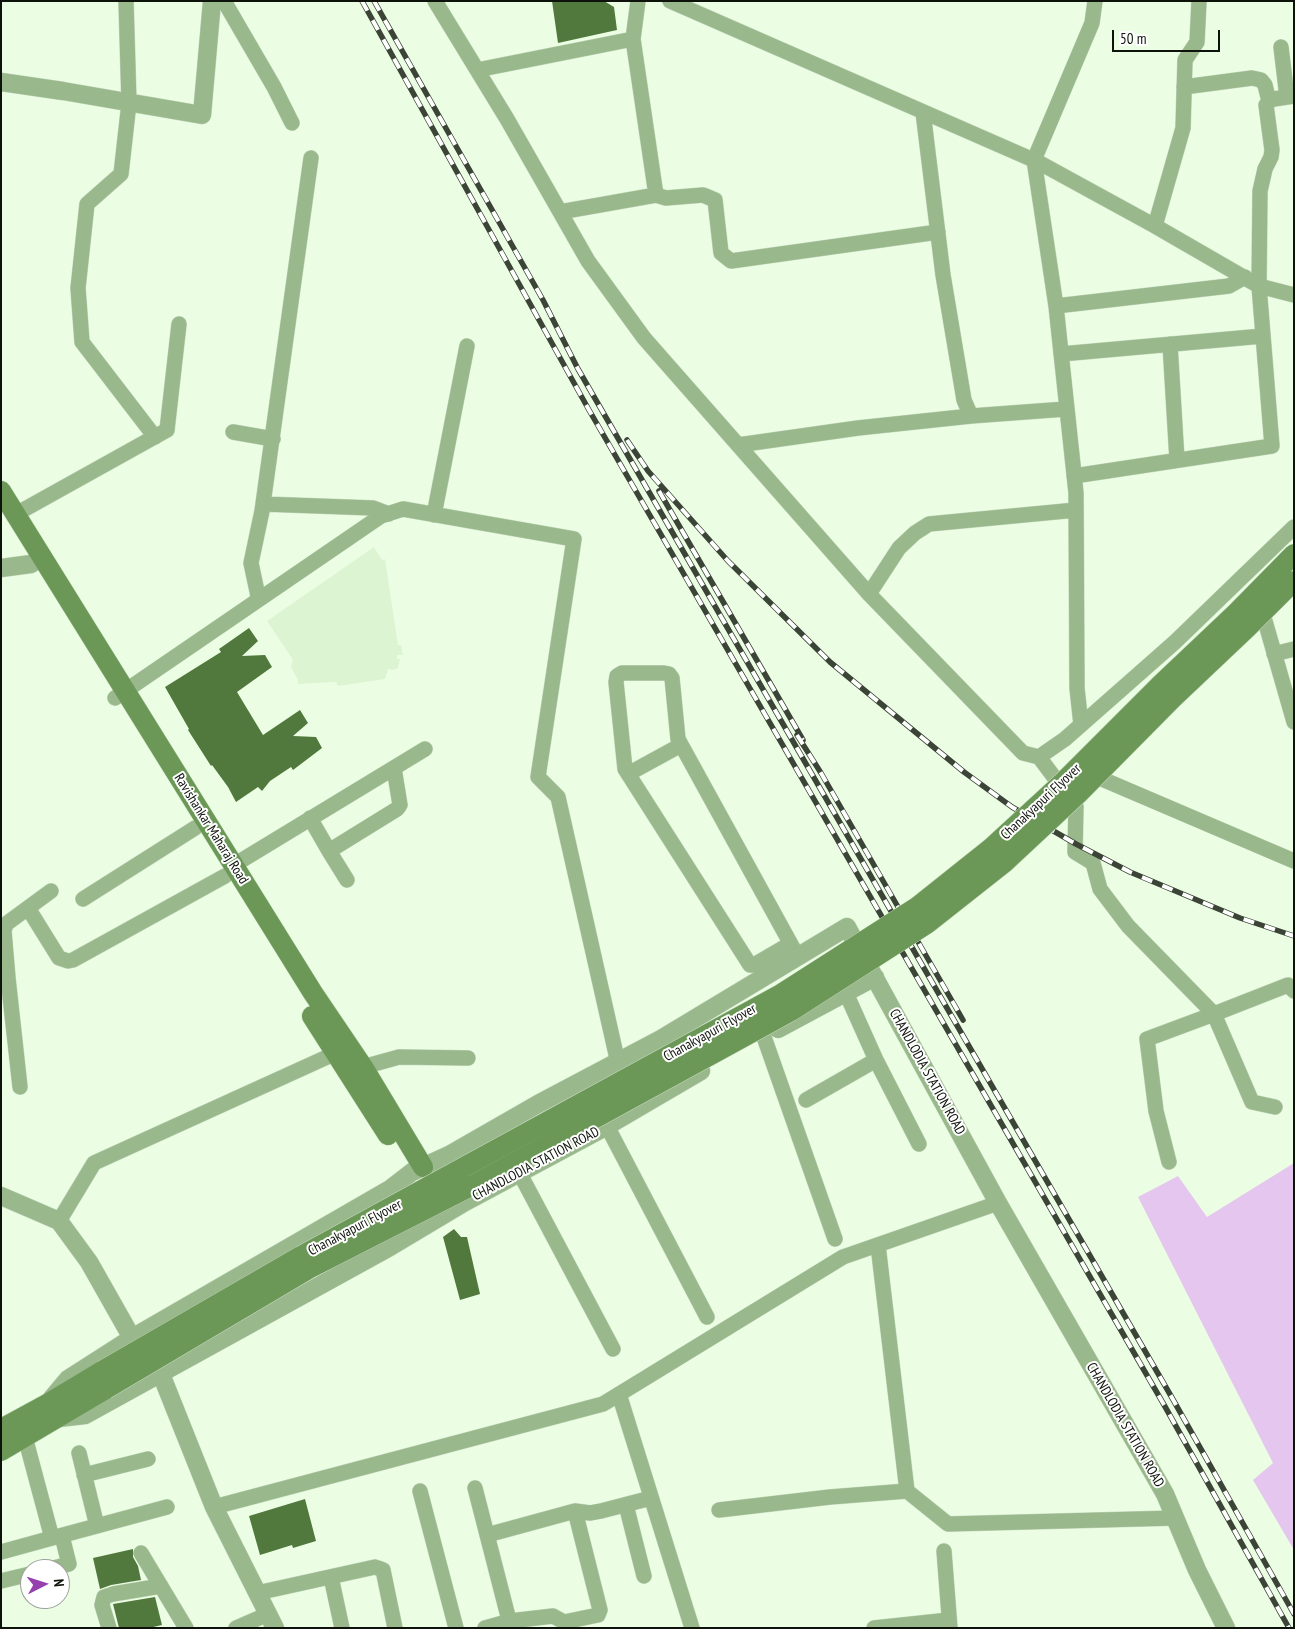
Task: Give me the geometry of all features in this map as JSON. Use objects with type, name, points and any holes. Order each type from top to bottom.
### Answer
[{"type":"main road","name":"Ravishankar Maharaj Road","points":[[1,491],[9,515],[230,871],[336,1053],[418,1169]]},
{"type":"main road","name":"Chanakyapuri Flyover","points":[[52,1411],[301,1256],[781,994],[917,907],[992,848],[1065,780],[1160,684],[1235,614],[1294,554]]},
{"type":"main road","name":"Chanakyapuri Flyover","points":[[104,1380],[312,1267],[473,1185],[791,1011],[928,923],[1004,863],[1078,794],[1173,698],[1294,581]]},
{"type":"main road","name":"Ravishankar Maharaj Road","points":[[120,694],[195,828],[230,871],[363,1067],[418,1169]]},
{"type":"main road","points":[[1,1428],[52,1411]]},
{"type":"main road","points":[[1,1450],[24,1437],[52,1411]]},
{"type":"street","points":[[126,1],[129,102],[121,174],[87,204],[78,288],[82,342],[155,438]]},
{"type":"street","points":[[1,82],[202,115],[212,1]]},
{"type":"street","points":[[224,1],[274,87],[292,123]]},
{"type":"street","points":[[434,1],[508,119],[588,261],[644,338],[869,594],[1023,754],[1039,757],[1076,806],[1075,852],[1092,863],[1100,889],[1128,926],[1214,1014],[1252,1102],[1275,1107]]},
{"type":"street","points":[[638,1],[633,39],[656,194]]},
{"type":"street","points":[[670,1],[1034,160],[1245,276],[1259,286],[1294,295]]},
{"type":"street","points":[[1081,725],[1078,688],[1074,476],[1056,306],[1034,160],[1092,23],[1095,1]]},
{"type":"street","points":[[1155,226],[1182,128],[1185,60],[1197,42],[1199,1]]},
{"type":"street","points":[[477,70],[633,39]]},
{"type":"street","points":[[1269,101],[1290,97],[1281,46]]},
{"type":"street","points":[[1074,476],[1272,446],[1259,286],[1260,191],[1272,150],[1266,105],[1269,101],[1265,85],[1261,80],[1252,78],[1184,86]]},
{"type":"street","points":[[923,112],[943,275],[964,400],[971,416]]},
{"type":"street","points":[[256,601],[258,596],[251,564],[263,504],[311,158]]},
{"type":"street","points":[[560,212],[656,194],[666,198],[702,195],[715,200],[721,253],[731,262],[938,232]]},
{"type":"street","points":[[1056,306],[1228,286],[1245,276]]},
{"type":"street","points":[[9,515],[167,430],[179,324]]},
{"type":"street","points":[[1061,354],[1263,336]]},
{"type":"street","points":[[1170,344],[1177,460]]},
{"type":"street","points":[[434,515],[467,346]]},
{"type":"street","points":[[738,445],[858,428],[971,416],[1066,409]]},
{"type":"street","points":[[233,432],[272,439]]},
{"type":"street","points":[[263,504],[373,508],[389,514]]},
{"type":"street","points":[[120,694],[381,516],[402,509],[574,539],[538,777],[558,796],[618,1063]]},
{"type":"street","points":[[869,594],[899,548],[915,533],[929,524],[1076,510]]},
{"type":"street","points":[[1039,757],[1064,740],[1175,642],[1294,527]]},
{"type":"street","points":[[1,568],[37,560]]},
{"type":"street","points":[[1076,806],[1294,593]]},
{"type":"street","points":[[1265,621],[1292,713]]},
{"type":"street","points":[[1274,654],[1294,649]]},
{"type":"street","points":[[794,950],[678,740],[672,678],[668,674],[622,673],[617,676],[616,682],[625,769],[750,965],[794,950],[847,927],[875,977]]},
{"type":"street","points":[[628,774],[681,745]]},
{"type":"street","points":[[28,908],[59,958],[68,961],[73,960],[230,871],[310,818],[425,749]]},
{"type":"street","points":[[329,851],[398,809],[400,805],[394,768]]},
{"type":"street","points":[[1102,779],[1294,861]]},
{"type":"street","points":[[310,818],[347,880]]},
{"type":"street","points":[[83,899],[195,828]]},
{"type":"street","points":[[20,1087],[4,979],[4,931],[6,924],[51,892]]},
{"type":"street","points":[[464,1202],[423,1228],[85,1415],[52,1411],[68,1379],[132,1338],[390,1190],[418,1169],[449,1155],[538,1104],[618,1063],[669,1034],[794,950]]},
{"type":"street","name":"CHANDLODIA STATION ROAD","points":[[418,1169],[441,1193],[464,1202],[607,1126],[692,1076],[875,977],[998,1203],[1165,1494],[1196,1570],[1226,1628]]},
{"type":"street","points":[[1170,1162],[1156,1111],[1147,1040],[1288,985],[1294,991]]},
{"type":"street","points":[[846,993],[876,1060],[919,1144]]},
{"type":"street","points":[[764,1037],[835,1239]]},
{"type":"street","points":[[59,1221],[94,1163],[336,1053]]},
{"type":"street","points":[[363,1067],[399,1057],[468,1058]]},
{"type":"street","points":[[806,1100],[876,1060]]},
{"type":"street","points":[[607,1126],[707,1317]]},
{"type":"street","points":[[418,1169],[427,1202],[423,1228]]},
{"type":"street","points":[[520,1172],[613,1349]]},
{"type":"street","points":[[1,1196],[59,1221],[89,1262],[132,1338]]},
{"type":"street","points":[[214,1508],[603,1404],[843,1257],[998,1203]]},
{"type":"street","points":[[878,1245],[908,1490],[948,1524],[1176,1518]]},
{"type":"street","points":[[161,1374],[214,1508],[271,1621],[236,1628]]},
{"type":"street","points":[[619,1394],[692,1628]]},
{"type":"street","points":[[24,1437],[57,1537],[67,1559]]},
{"type":"street","points":[[79,1453],[97,1526]]},
{"type":"street","points":[[84,1475],[148,1459]]},
{"type":"street","points":[[476,1488],[510,1624]]},
{"type":"street","points":[[719,1510],[908,1490]]},
{"type":"street","points":[[420,1491],[456,1628]]},
{"type":"street","points":[[487,1535],[575,1511],[590,1513],[651,1498]]},
{"type":"street","points":[[626,1505],[644,1576]]},
{"type":"street","points":[[2,1548],[57,1537],[167,1507]]},
{"type":"street","points":[[485,1628],[552,1616],[564,1622],[598,1615],[600,1610],[575,1511]]},
{"type":"street","points":[[874,1628],[950,1624],[944,1551]]},
{"type":"street","points":[[141,1553],[186,1628]]},
{"type":"street","points":[[257,1593],[375,1567],[383,1570],[395,1628]]},
{"type":"street","points":[[1,1581],[20,1576]]},
{"type":"street","points":[[331,1577],[342,1628]]},
{"type":"street","points":[[109,1628],[102,1605],[104,1597],[161,1586]]},
{"type":"shaded area","points":[[374,547],[382,560],[385,559],[398,645],[401,645],[403,655],[397,655],[397,659],[400,659],[398,668],[394,670],[388,669],[385,679],[338,686],[336,682],[298,684],[298,680],[291,667],[293,660],[267,621]]},
{"type":"shaded area","points":[[1294,1163],[1294,1550],[1253,1480],[1273,1463],[1138,1197],[1178,1176],[1207,1217]]},
{"type":"building","points":[[552,1],[604,1],[614,7],[617,30],[558,43]]},
{"type":"building","points":[[249,628],[258,641],[242,656],[265,655],[272,667],[237,692],[263,735],[300,710],[308,723],[293,736],[316,737],[322,748],[293,770],[291,767],[270,781],[262,791],[258,787],[236,802],[228,787],[211,766],[188,730],[165,687],[221,652],[219,649]]},
{"type":"building","points":[[454,1229],[461,1237],[467,1237],[480,1294],[460,1300],[443,1237]]},
{"type":"building","points":[[305,1499],[316,1541],[293,1548],[292,1545],[260,1555],[249,1516]]},
{"type":"building","points":[[133,1549],[133,1557],[138,1566],[141,1580],[111,1585],[100,1589],[93,1558]]},
{"type":"building","points":[[155,1597],[162,1625],[149,1628],[119,1628],[113,1604]]},
{"type":"railway","points":[[362,1],[589,410],[1163,1403],[1289,1628]]},
{"type":"railway","points":[[374,1],[543,300],[578,369],[1171,1396],[1294,1614]]},
{"type":"railway","points":[[627,440],[648,471],[728,561],[830,662],[964,772],[1012,807],[1076,844],[1130,872],[1240,918],[1294,936]]},
{"type":"railway","points":[[659,491],[803,740]]},
{"type":"railway","points":[[797,735],[821,773],[963,1020]]}]
